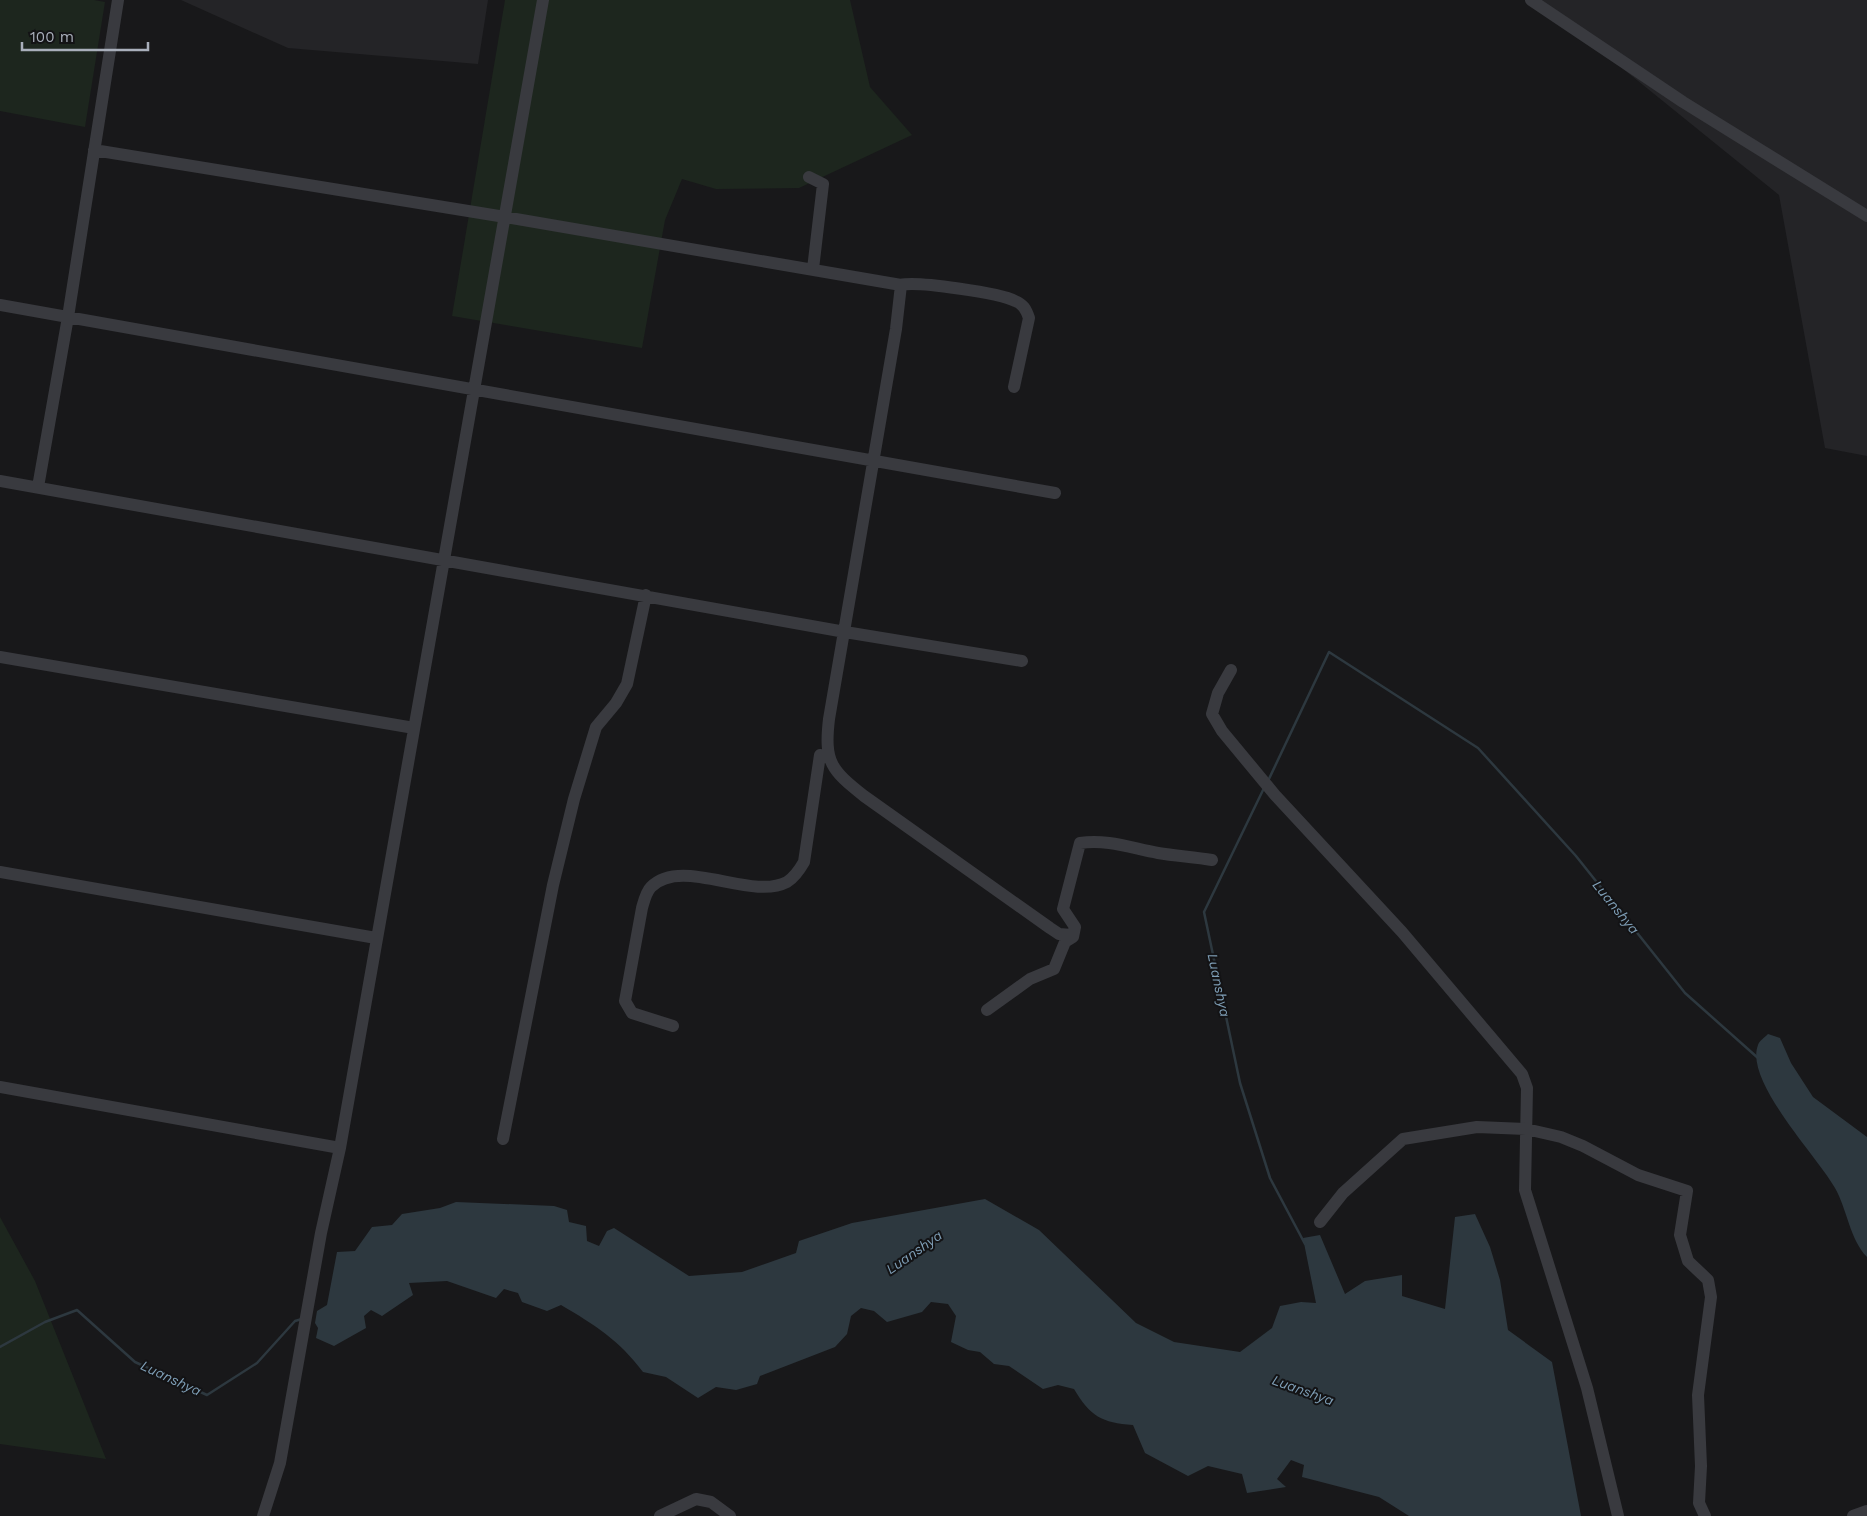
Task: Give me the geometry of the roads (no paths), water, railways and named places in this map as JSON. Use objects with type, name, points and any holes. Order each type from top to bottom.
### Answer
[{"type":"street","points":[[38,487],[68,317],[118,0]]},
{"type":"street","points":[[263,1516],[280,1463],[307,1308],[340,1148],[543,0]]},
{"type":"street","points":[[1531,0],[1684,102],[1867,216]]},
{"type":"street","points":[[94,150],[505,216],[901,285],[919,284],[995,295],[1013,300],[1026,309],[1029,318],[1014,387]]},
{"type":"street","points":[[809,178],[823,184],[813,269]]},
{"type":"street","points":[[901,285],[896,330],[829,720],[826,745],[828,758],[847,783],[864,796],[1050,928],[1059,934],[1072,935]]},
{"type":"street","points":[[0,305],[474,391],[1055,493]]},
{"type":"street","points":[[0,481],[845,632],[1022,661]]},
{"type":"street","points":[[503,1139],[553,885],[574,799],[596,727],[616,703],[626,684],[646,595]]},
{"type":"street","points":[[0,657],[414,728]]},
{"type":"street","points":[[1231,670],[1213,709],[1215,721],[1274,795],[1402,932],[1522,1074],[1527,1088],[1525,1190],[1587,1388],[1618,1516]]},
{"type":"street","points":[[674,1026],[632,1013],[625,1001],[646,895],[652,886],[674,875],[770,887],[786,882],[797,874],[804,862],[820,755],[828,758]]},
{"type":"street","points":[[987,1010],[1030,979],[1054,969],[1065,942],[1073,937],[1075,926],[1063,910],[1080,843],[1093,841],[1118,844],[1160,853],[1212,860]]},
{"type":"street","points":[[0,872],[376,938]]},
{"type":"street","points":[[0,1087],[340,1148]]},
{"type":"street","points":[[1320,1222],[1343,1193],[1404,1139],[1477,1127],[1526,1129],[1561,1138],[1584,1146],[1638,1175],[1687,1191],[1680,1236],[1688,1261],[1708,1280],[1711,1297],[1698,1395],[1701,1466],[1698,1503],[1705,1516]]},
{"type":"street","points":[[660,1516],[696,1499],[703,1499],[712,1502],[730,1516]]},
{"type":"street","points":[[1853,1516],[1867,1511]]},
{"type":"water","points":[[1768,1034],[1780,1038],[1791,1063],[1813,1097],[1867,1137],[1867,1257],[1857,1242],[1835,1188],[1784,1118],[1771,1098],[1762,1078],[1757,1060],[1758,1045]]},
{"type":"water","points":[[985,1199],[1039,1230],[1136,1323],[1174,1342],[1240,1352],[1272,1328],[1280,1306],[1301,1302],[1316,1303],[1303,1238],[1320,1235],[1345,1294],[1365,1281],[1402,1275],[1402,1296],[1445,1309],[1455,1217],[1475,1214],[1490,1247],[1500,1280],[1508,1330],[1552,1362],[1581,1516],[1409,1516],[1379,1497],[1302,1477],[1304,1465],[1291,1460],[1277,1479],[1286,1487],[1247,1493],[1242,1474],[1208,1466],[1188,1476],[1145,1453],[1133,1425],[1105,1420],[1098,1416],[1086,1406],[1074,1389],[1058,1385],[1043,1389],[1009,1366],[994,1364],[980,1352],[968,1350],[951,1342],[956,1316],[948,1304],[931,1302],[922,1312],[887,1322],[874,1311],[861,1308],[851,1316],[847,1334],[835,1347],[760,1376],[757,1384],[736,1390],[716,1387],[698,1398],[666,1377],[643,1372],[625,1351],[606,1334],[561,1305],[547,1311],[522,1302],[518,1293],[504,1289],[496,1298],[447,1281],[409,1283],[413,1295],[382,1316],[371,1310],[364,1316],[366,1328],[334,1346],[316,1338],[318,1328],[315,1323],[317,1311],[327,1305],[337,1252],[355,1251],[372,1227],[392,1225],[402,1214],[440,1208],[456,1202],[554,1206],[567,1210],[569,1222],[586,1226],[587,1241],[599,1246],[607,1231],[614,1228],[689,1276],[742,1272],[796,1253],[799,1241],[852,1223]]},
{"type":"waterway","name":"Luanshya","points":[[1268,781],[1329,652],[1478,748],[1576,856],[1685,993],[1758,1058]]},
{"type":"waterway","name":"Luanshya","points":[[1264,788],[1204,912],[1240,1083],[1270,1178],[1305,1244]]},
{"type":"waterway","name":"Luanshya","points":[[0,1347],[45,1322],[77,1310],[135,1362],[207,1395],[257,1363],[295,1321],[302,1319]]}]
